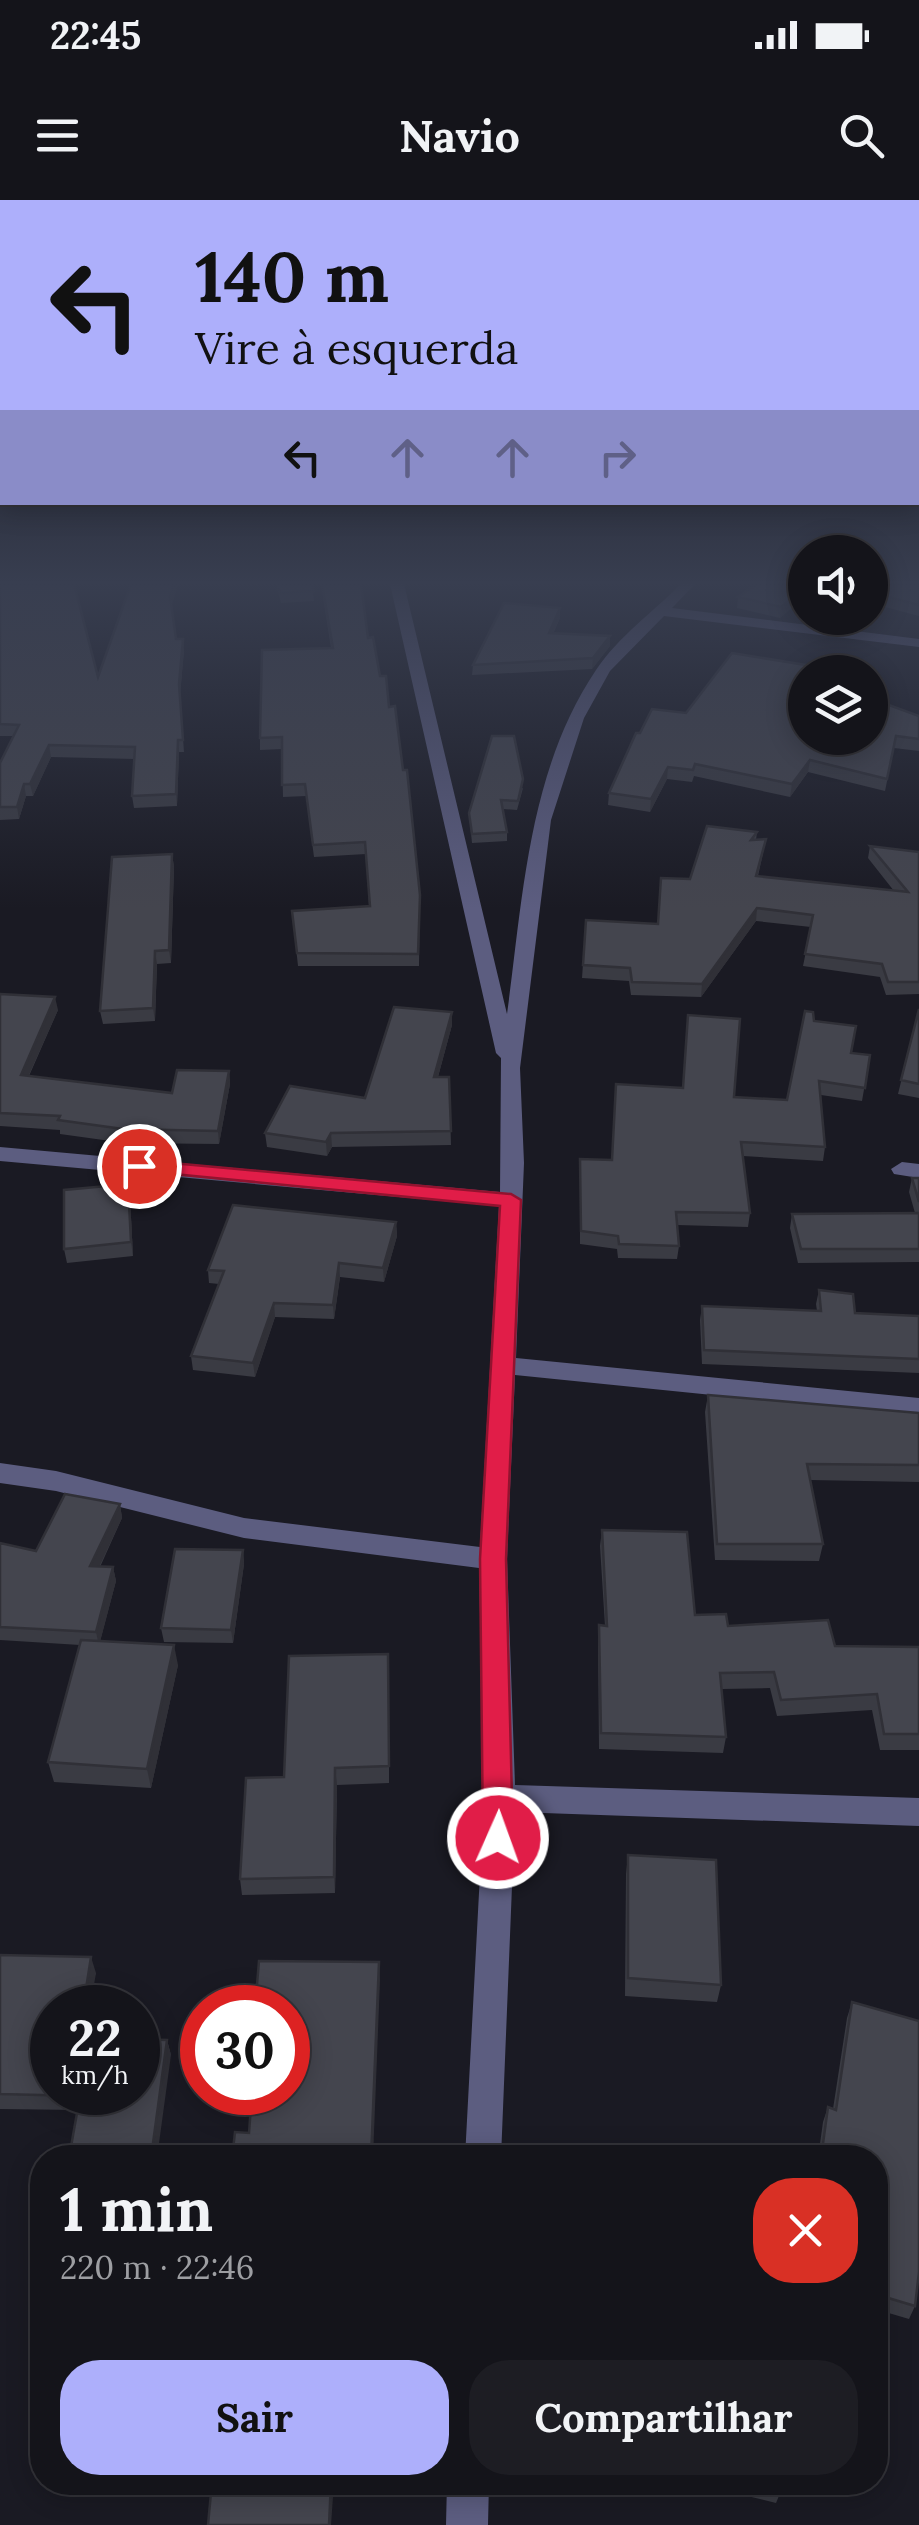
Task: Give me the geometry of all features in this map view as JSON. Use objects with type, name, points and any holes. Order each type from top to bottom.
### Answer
[{"type":"street","points":[[422,692],[510,1068]]},
{"type":"street","points":[[485,2145],[500,1798],[493,1559],[511,1200],[510,1068],[542,820],[570,735],[592,692]]},
{"type":"street","points":[[0,1154],[511,1200]]},
{"type":"street","points":[[503,1365],[919,1407]]},
{"type":"street","points":[[0,1473],[56,1481],[244,1528],[493,1559]]},
{"type":"street","points":[[500,1798],[919,1812]]},
{"type":"street","points":[[466,2525],[467,2495]]},
{"type":"building","points":[[0,692],[180,692],[183,740],[178,740],[176,794],[132,796],[135,747],[49,745],[30,784],[24,784],[17,807],[0,807],[0,763],[19,725],[0,724]]},
{"type":"building","points":[[261,692],[388,692],[389,707],[395,706],[403,770],[407,770],[420,895],[418,954],[297,953],[292,911],[370,906],[365,842],[313,845],[305,784],[282,785],[282,737],[260,738]]},
{"type":"building","points":[[702,692],[788,692],[788,755],[888,755],[888,705],[919,716],[919,739],[896,736],[887,779],[810,760],[792,784],[695,764],[693,770],[668,767],[651,799],[609,793],[636,733],[640,733],[652,709],[686,713]]},
{"type":"building","points":[[492,736],[514,736],[523,779],[518,801],[501,800],[507,832],[472,834],[469,813]]},
{"type":"building","points":[[707,826],[757,832],[751,840],[766,839],[756,876],[908,892],[870,846],[919,852],[919,982],[888,982],[882,964],[805,954],[813,915],[757,908],[702,984],[632,982],[630,968],[583,965],[586,920],[658,924],[661,878],[690,879]]},
{"type":"building","points":[[172,854],[169,950],[155,951],[153,1008],[100,1011],[112,857]]},
{"type":"building","points":[[0,994],[55,997],[21,1075],[172,1093],[177,1070],[229,1071],[218,1131],[123,1129],[58,1120],[60,1116],[0,1113]]},
{"type":"building","points":[[394,1007],[452,1012],[434,1077],[449,1077],[451,1131],[331,1133],[326,1142],[265,1133],[290,1086],[365,1098]]},
{"type":"building","points":[[919,1009],[919,1084],[901,1080]]},
{"type":"building","points":[[805,1011],[813,1012],[814,1021],[856,1026],[851,1053],[870,1055],[865,1088],[819,1081],[825,1147],[741,1142],[750,1213],[676,1212],[679,1246],[619,1244],[618,1236],[581,1231],[580,1159],[612,1160],[616,1084],[683,1088],[688,1015],[740,1019],[734,1097],[787,1100]]},
{"type":"building","points":[[912,1178],[919,1178],[919,1202]]},
{"type":"building","points":[[128,1184],[131,1242],[64,1249],[64,1190]]},
{"type":"building","points":[[233,1205],[396,1222],[383,1268],[339,1263],[333,1305],[274,1303],[253,1363],[191,1356],[224,1271],[208,1270]]},
{"type":"building","points":[[919,1213],[919,1249],[801,1249],[792,1214]]},
{"type":"building","points":[[819,1290],[853,1294],[855,1313],[919,1316],[919,1359],[704,1350],[702,1306],[821,1311]]},
{"type":"building","points":[[708,1395],[919,1413],[919,1465],[807,1464],[823,1544],[717,1544]]},
{"type":"building","points":[[65,1494],[120,1504],[90,1566],[113,1567],[96,1632],[0,1627],[0,1543],[36,1551]]},
{"type":"building","points":[[602,1530],[687,1532],[695,1615],[726,1614],[728,1626],[828,1620],[835,1646],[919,1647],[919,1734],[884,1734],[877,1694],[781,1700],[774,1672],[720,1673],[726,1737],[601,1733],[599,1625],[607,1626]]},
{"type":"building","points":[[175,1549],[243,1550],[231,1630],[161,1628]]},
{"type":"building","points":[[81,1640],[174,1645],[147,1769],[48,1762]]},
{"type":"building","points":[[388,1654],[389,1766],[335,1768],[334,1877],[240,1879],[246,1778],[284,1777],[289,1656]]},
{"type":"building","points":[[628,1855],[716,1860],[721,1985],[628,1978]]},
{"type":"building","points":[[0,1955],[91,1957],[87,1985],[30,1985],[30,2095],[0,2094]]},
{"type":"building","points":[[259,1961],[379,1962],[372,2145],[234,2145],[235,2132],[249,2133],[250,2115],[310,2115],[310,1985],[257,1985]]},
{"type":"building","points":[[852,2002],[919,2021],[919,2272],[915,2306],[888,2298],[888,2145],[823,2145],[828,2107],[836,2110]]},
{"type":"building","points":[[160,2040],[167,2040],[160,2092]]},
{"type":"building","points":[[77,2115],[157,2115],[153,2145],[71,2145]]},
{"type":"building","points":[[211,2495],[330,2495],[329,2525],[208,2525]]},
{"type":"route","points":[[139,1166],[511,1200],[493,1559],[498,1838]]}]
